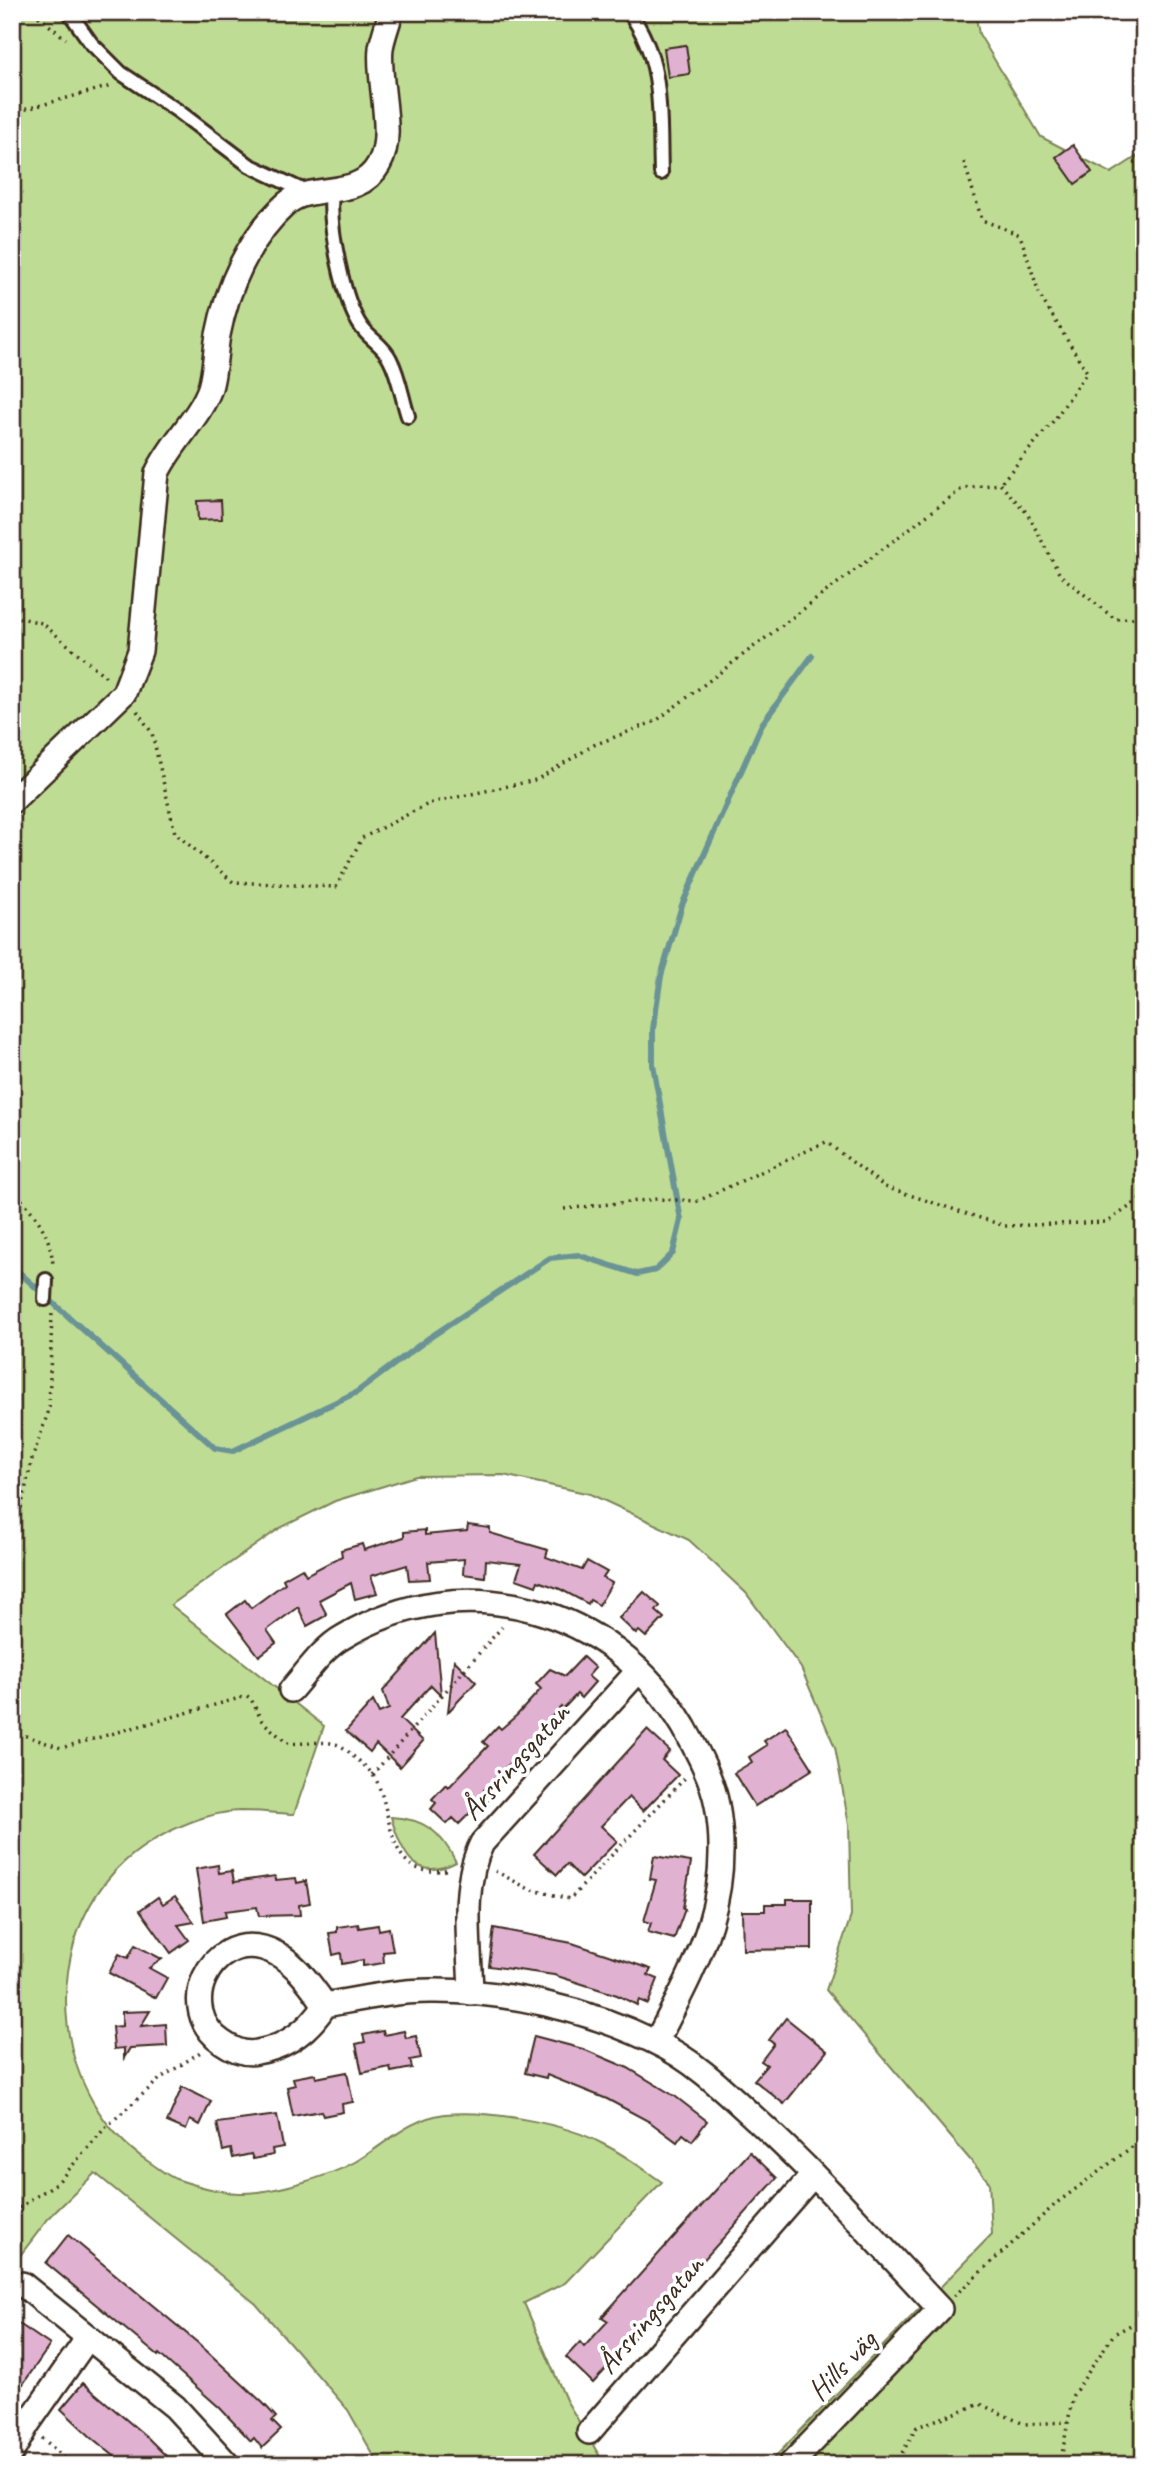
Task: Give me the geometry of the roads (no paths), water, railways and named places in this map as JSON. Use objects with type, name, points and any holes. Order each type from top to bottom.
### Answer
[{"type":"street","points":[[12,801],[124,693],[140,651],[157,473],[166,453],[201,406],[210,387],[226,303],[242,262],[286,204],[306,192],[332,193],[355,185],[380,163],[386,146],[381,48],[391,12]]},
{"type":"street","points":[[291,1690],[342,1637],[417,1605],[491,1600],[545,1611],[595,1636],[639,1670],[670,1705],[701,1761],[717,1805],[719,1860],[715,1914],[699,1959],[656,2042]]},
{"type":"street","name":"Årsringsgatan","points":[[471,1993],[470,1883],[474,1859],[482,1843],[639,1670]]},
{"type":"street","points":[[325,2005],[288,1961],[265,1948],[249,1946],[213,1962],[204,1977],[198,1998],[203,2021],[218,2040],[231,2049],[251,2053],[271,2050],[312,2025],[325,2005],[418,1992],[471,1993],[571,2010],[656,2042],[710,2077],[813,2175]]},
{"type":"street","name":"Årsringsgatan","points":[[589,2431],[813,2175]]},
{"type":"street","name":"Hills väg","points":[[790,2465],[940,2309],[813,2175]]},
{"type":"street","points":[[22,2284],[176,2407],[228,2465]]},
{"type":"street","points":[[12,2452],[27,2425],[88,2339]]},
{"type":"lane","points":[[69,12],[91,43],[121,73],[178,111],[249,165],[306,192]]},
{"type":"lane","points":[[629,12],[642,30],[657,70],[661,173]]},
{"type":"lane","points":[[332,193],[330,213],[353,310],[362,328],[383,346],[392,362],[408,416]]},
{"type":"lane","points":[[49,1301],[50,1274]]},
{"type":"waterway","points":[[12,1266],[215,1448],[233,1451],[357,1392],[429,1338],[550,1258],[578,1255],[637,1274],[656,1270],[673,1253],[681,1220],[653,1065],[653,1029],[661,976],[682,905],[762,724],[812,656]]}]
